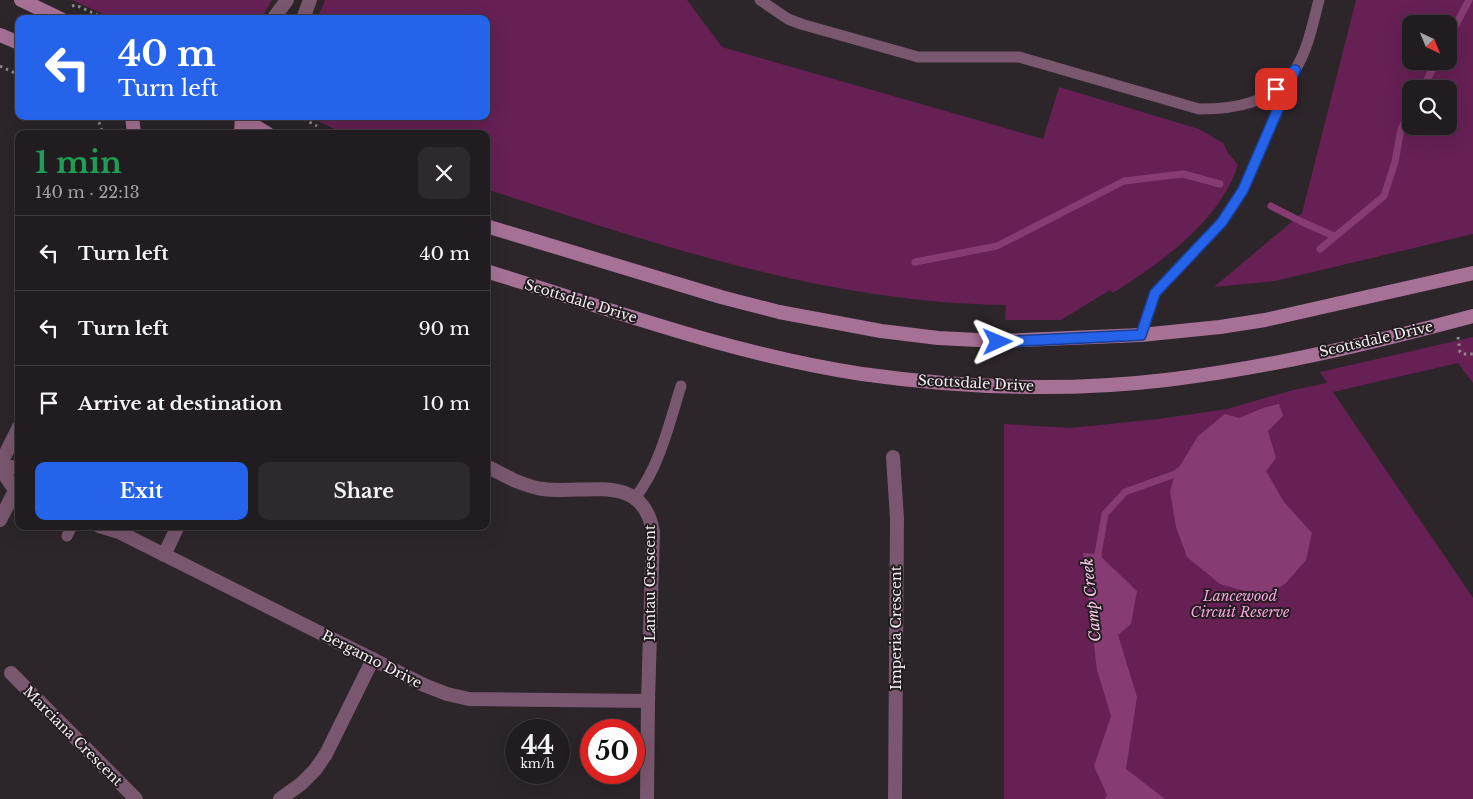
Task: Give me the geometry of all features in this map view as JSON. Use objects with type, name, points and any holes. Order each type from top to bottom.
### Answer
[{"type":"main road","points":[[21,0],[53,15]]},
{"type":"main road","points":[[0,35],[15,41]]},
{"type":"main road","points":[[247,120],[262,130]]},
{"type":"main road","points":[[490,227],[721,297],[778,312],[880,331],[938,338],[998,342],[1172,333],[1265,320],[1473,273]]},
{"type":"main road","name":"Scottsdale Drive","points":[[490,272],[742,349],[861,374],[991,385],[1055,387],[1165,380],[1282,361],[1473,316]]},
{"type":"street","points":[[276,15],[287,0]]},
{"type":"street","points":[[304,15],[310,0]]},
{"type":"street","points":[[0,466],[15,435]]},
{"type":"street","name":"Imperia Crescent","points":[[894,457],[897,519],[896,799]]},
{"type":"street","points":[[0,466],[15,468]]},
{"type":"street","points":[[0,466],[15,484]]},
{"type":"street","points":[[490,468],[532,487],[545,489],[608,489],[623,491],[635,498]]},
{"type":"street","points":[[0,520],[15,493]]},
{"type":"street","name":"Lantau Crescent","points":[[635,498],[650,517],[652,532],[647,799]]},
{"type":"street","name":"Bergamo Drive","points":[[118,530],[164,556],[424,685],[447,694],[469,699],[648,701]]},
{"type":"street","points":[[164,556],[176,530]]},
{"type":"street","points":[[280,799],[301,784],[315,770],[326,754],[373,659]]},
{"type":"street","name":"Marciana Crescent","points":[[11,673],[136,799]]},
{"type":"lane","points":[[760,0],[788,19],[891,51],[918,57],[938,58],[1019,57],[1199,109],[1225,109],[1247,105],[1276,89],[1295,70]]},
{"type":"lane","points":[[1141,335],[1155,293],[1222,222],[1243,190],[1303,52],[1319,0]]},
{"type":"lane","points":[[635,498],[656,464],[681,386]]},
{"type":"path","points":[[76,5],[97,15]]},
{"type":"path","points":[[0,66],[15,73]]},
{"type":"path","points":[[306,120],[317,126]]},
{"type":"path","points":[[1455,321],[1460,352],[1463,354],[1473,354]]},
{"type":"green space","points":[[72,0],[272,0],[263,15],[105,15]]},
{"type":"green space","points":[[325,0],[687,0],[722,47],[1043,139],[1059,87],[1199,129],[1223,143],[1228,153],[1238,165],[1229,186],[1203,222],[1169,254],[1132,281],[1113,293],[1110,290],[1061,320],[1005,320],[1006,305],[939,302],[873,294],[807,282],[742,267],[678,249],[490,190],[490,130],[337,130],[315,120],[490,120],[490,15],[319,15]]},
{"type":"green space","points":[[1356,0],[1473,0],[1473,234],[1275,281],[1214,287],[1302,213]]},
{"type":"green space","name":"Lancewood Circuit Reserve","points":[[1473,337],[1473,383],[1458,363],[1333,392],[1473,598],[1473,799],[1004,799],[1004,424],[1071,428],[1158,419],[1227,409],[1293,390],[1327,383],[1320,372]]},
{"type":"water","points":[[1279,404],[1283,416],[1268,431],[1276,458],[1266,471],[1284,502],[1312,533],[1306,560],[1286,583],[1266,597],[1220,584],[1187,557],[1176,527],[1170,491],[1175,474],[1198,436],[1225,414],[1239,418],[1263,408]]},
{"type":"water","points":[[1083,553],[1098,554],[1137,591],[1131,624],[1118,635],[1137,697],[1126,769],[1165,799],[1105,799],[1107,795],[1094,766],[1111,716],[1097,670]]},
{"type":"waterway","name":"Camp Creek","points":[[1458,21],[1469,0]]},
{"type":"waterway","name":"Camp Creek","points":[[1427,80],[1432,70]]},
{"type":"waterway","name":"Camp Creek","points":[[1320,249],[1384,196],[1395,162],[1402,127]]},
{"type":"waterway","points":[[915,262],[997,246],[1124,181],[1183,174],[1220,184]]},
{"type":"waterway","points":[[1271,206],[1334,236]]},
{"type":"waterway","name":"Camp Creek","points":[[1099,561],[1098,554],[1105,514],[1125,492],[1175,474],[1182,469]]},
{"type":"route","points":[[998,342],[1141,335],[1155,293],[1222,222],[1243,190],[1295,70],[1276,89]]}]
